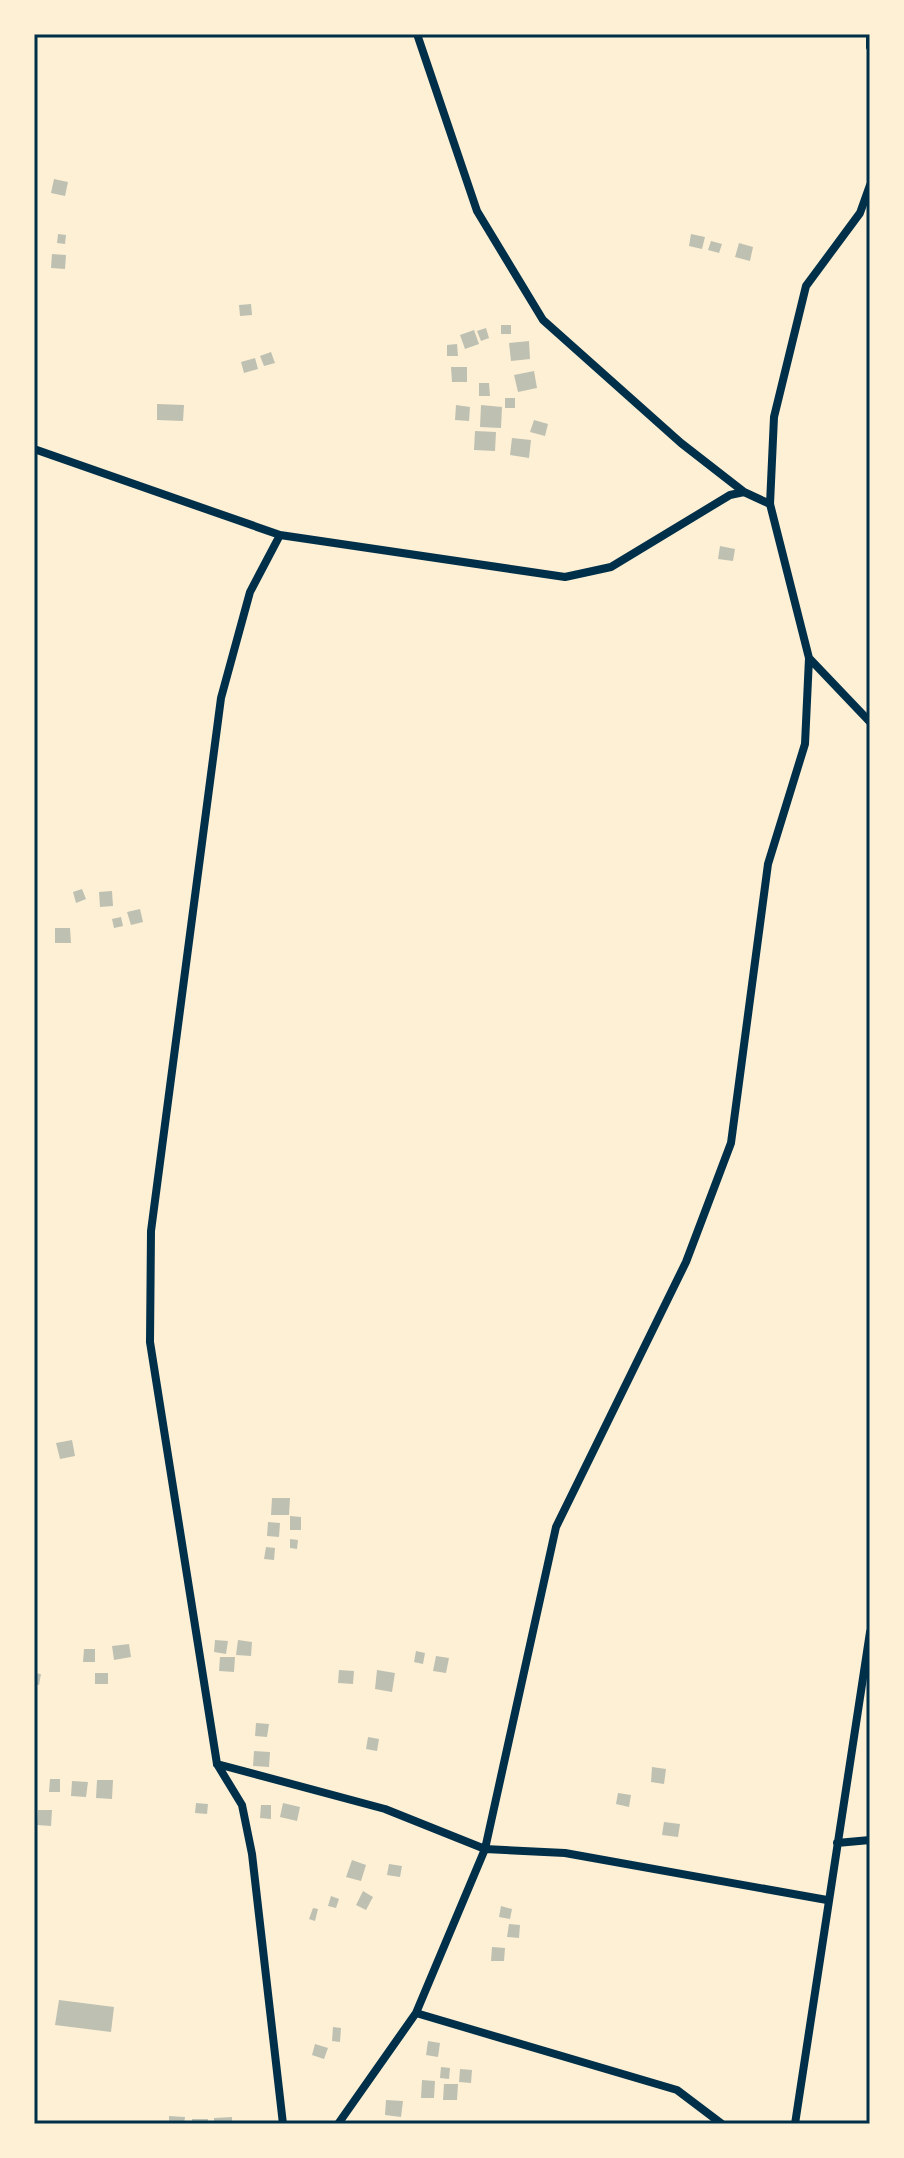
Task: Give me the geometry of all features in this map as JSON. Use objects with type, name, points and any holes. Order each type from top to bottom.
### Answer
[{"type":"street","points":[[417,34],[477,211],[543,320],[681,443],[744,492],[770,504]]},
{"type":"street","points":[[870,34],[870,47]]},
{"type":"street","points":[[338,2124],[416,2013],[485,1849],[556,1527],[686,1262],[731,1143],[768,864],[805,744],[809,658],[770,504],[774,417],[806,286],[860,213],[870,185]]},
{"type":"street","points":[[34,449],[280,535],[565,577],[611,567],[730,495],[744,492]]},
{"type":"street","points":[[280,535],[250,592],[221,698],[151,1231],[150,1342],[217,1764],[242,1805],[252,1854],[283,2124]]},
{"type":"street","points":[[809,658],[870,722]]},
{"type":"street","points":[[795,2124],[870,1632]]},
{"type":"street","points":[[217,1764],[385,1809],[485,1849],[579,1855],[827,1900]]},
{"type":"street","points":[[837,1843],[870,1840]]},
{"type":"street","points":[[416,2013],[677,2090],[722,2124]]},
{"type":"building","points":[[54,179],[68,182],[65,196],[51,193]]},
{"type":"building","points":[[58,234],[66,235],[65,244],[57,243]]},
{"type":"building","points":[[691,234],[705,237],[702,249],[689,246]]},
{"type":"building","points":[[711,241],[722,244],[719,253],[708,250]]},
{"type":"building","points":[[739,243],[753,247],[750,261],[735,257]]},
{"type":"building","points":[[52,254],[66,255],[65,269],[51,268]]},
{"type":"building","points":[[251,304],[252,315],[240,316],[239,305]]},
{"type":"building","points":[[501,325],[511,325],[511,334],[501,334]]},
{"type":"building","points":[[486,328],[489,338],[481,341],[477,331]]},
{"type":"building","points":[[474,330],[479,344],[465,349],[460,335]]},
{"type":"building","points":[[529,341],[530,359],[511,361],[509,343]]},
{"type":"building","points":[[457,344],[458,356],[447,356],[447,345]]},
{"type":"building","points":[[271,352],[275,363],[264,366],[260,356]]},
{"type":"building","points":[[255,358],[258,369],[244,373],[241,362]]},
{"type":"building","points":[[451,367],[467,367],[467,382],[452,382]]},
{"type":"building","points":[[534,371],[537,388],[518,392],[514,375]]},
{"type":"building","points":[[479,383],[489,383],[490,396],[479,396]]},
{"type":"building","points":[[505,398],[515,398],[515,408],[505,408]]},
{"type":"building","points":[[157,404],[184,405],[183,421],[157,420]]},
{"type":"building","points":[[456,405],[470,407],[469,421],[455,420]]},
{"type":"building","points":[[481,405],[502,407],[501,428],[480,427]]},
{"type":"building","points":[[534,420],[548,424],[545,436],[530,432]]},
{"type":"building","points":[[475,431],[496,432],[495,451],[474,450]]},
{"type":"building","points":[[512,438],[531,440],[529,458],[510,455]]},
{"type":"building","points":[[720,546],[735,549],[733,561],[718,559]]},
{"type":"building","points":[[82,889],[86,899],[76,903],[73,892]]},
{"type":"building","points":[[112,891],[113,906],[100,907],[99,892]]},
{"type":"building","points":[[140,909],[143,922],[131,925],[127,912]]},
{"type":"building","points":[[121,917],[123,926],[114,928],[112,919]]},
{"type":"building","points":[[55,928],[70,928],[71,943],[55,943]]},
{"type":"building","points":[[72,1440],[75,1456],[60,1459],[56,1443]]},
{"type":"building","points":[[272,1498],[290,1498],[289,1515],[271,1515]]},
{"type":"building","points":[[290,1516],[301,1517],[301,1530],[290,1530]]},
{"type":"building","points":[[268,1522],[280,1523],[279,1537],[267,1536]]},
{"type":"building","points":[[290,1539],[298,1540],[297,1549],[290,1548]]},
{"type":"building","points":[[266,1547],[275,1548],[274,1560],[264,1559]]},
{"type":"building","points":[[215,1640],[228,1641],[226,1654],[214,1652]]},
{"type":"building","points":[[238,1640],[252,1642],[251,1656],[236,1655]]},
{"type":"building","points":[[129,1644],[131,1657],[114,1660],[112,1646]]},
{"type":"building","points":[[84,1649],[95,1649],[95,1662],[83,1662]]},
{"type":"building","points":[[416,1651],[425,1653],[423,1664],[414,1662]]},
{"type":"building","points":[[436,1656],[449,1658],[446,1673],[433,1671]]},
{"type":"building","points":[[220,1657],[235,1657],[234,1672],[219,1671]]},
{"type":"building","points":[[339,1670],[354,1671],[353,1684],[338,1683]]},
{"type":"building","points":[[377,1670],[395,1673],[392,1692],[375,1689]]},
{"type":"building","points":[[34,1673],[41,1674],[39,1685],[34,1684]]},
{"type":"building","points":[[95,1673],[108,1673],[108,1684],[95,1684]]},
{"type":"building","points":[[256,1723],[269,1724],[267,1737],[255,1736]]},
{"type":"building","points":[[368,1737],[379,1739],[377,1751],[366,1749]]},
{"type":"building","points":[[254,1751],[270,1752],[269,1767],[253,1766]]},
{"type":"building","points":[[652,1767],[666,1769],[664,1784],[651,1782]]},
{"type":"building","points":[[50,1779],[60,1779],[60,1792],[49,1792]]},
{"type":"building","points":[[97,1780],[113,1780],[112,1799],[96,1798]]},
{"type":"building","points":[[72,1781],[88,1782],[86,1797],[71,1796]]},
{"type":"building","points":[[618,1793],[631,1795],[629,1807],[616,1804]]},
{"type":"building","points":[[196,1803],[208,1804],[207,1814],[195,1813]]},
{"type":"building","points":[[283,1803],[300,1807],[297,1821],[280,1817]]},
{"type":"building","points":[[261,1805],[271,1805],[271,1819],[260,1818]]},
{"type":"building","points":[[38,1810],[52,1810],[51,1826],[37,1825]]},
{"type":"building","points":[[664,1822],[680,1824],[678,1837],[662,1835]]},
{"type":"building","points":[[352,1860],[366,1865],[361,1881],[346,1877]]},
{"type":"building","points":[[389,1864],[402,1866],[400,1877],[387,1875]]},
{"type":"building","points":[[363,1891],[373,1897],[366,1910],[356,1905]]},
{"type":"building","points":[[331,1896],[339,1899],[336,1908],[328,1906]]},
{"type":"building","points":[[501,1906],[512,1909],[510,1919],[499,1917]]},
{"type":"building","points":[[313,1908],[318,1909],[315,1921],[309,1919]]},
{"type":"building","points":[[509,1924],[520,1925],[519,1938],[507,1937]]},
{"type":"building","points":[[492,1947],[505,1948],[504,1961],[491,1961]]},
{"type":"building","points":[[59,2000],[114,2007],[111,2032],[55,2025]]},
{"type":"building","points":[[333,2027],[341,2028],[340,2042],[332,2041]]},
{"type":"building","points":[[428,2041],[440,2043],[438,2057],[426,2055]]},
{"type":"building","points":[[315,2044],[328,2048],[324,2059],[312,2055]]},
{"type":"building","points":[[441,2067],[450,2068],[449,2079],[440,2078]]},
{"type":"building","points":[[460,2069],[472,2070],[471,2083],[459,2082]]},
{"type":"building","points":[[422,2080],[435,2081],[434,2098],[421,2098]]},
{"type":"building","points":[[444,2084],[458,2084],[457,2100],[443,2100]]},
{"type":"building","points":[[386,2100],[403,2101],[401,2117],[385,2115]]},
{"type":"building","points":[[169,2116],[185,2117],[184,2124],[169,2124]]},
{"type":"building","points":[[232,2117],[232,2124],[214,2124],[214,2118]]},
{"type":"building","points":[[192,2119],[208,2119],[208,2124],[192,2124]]}]
